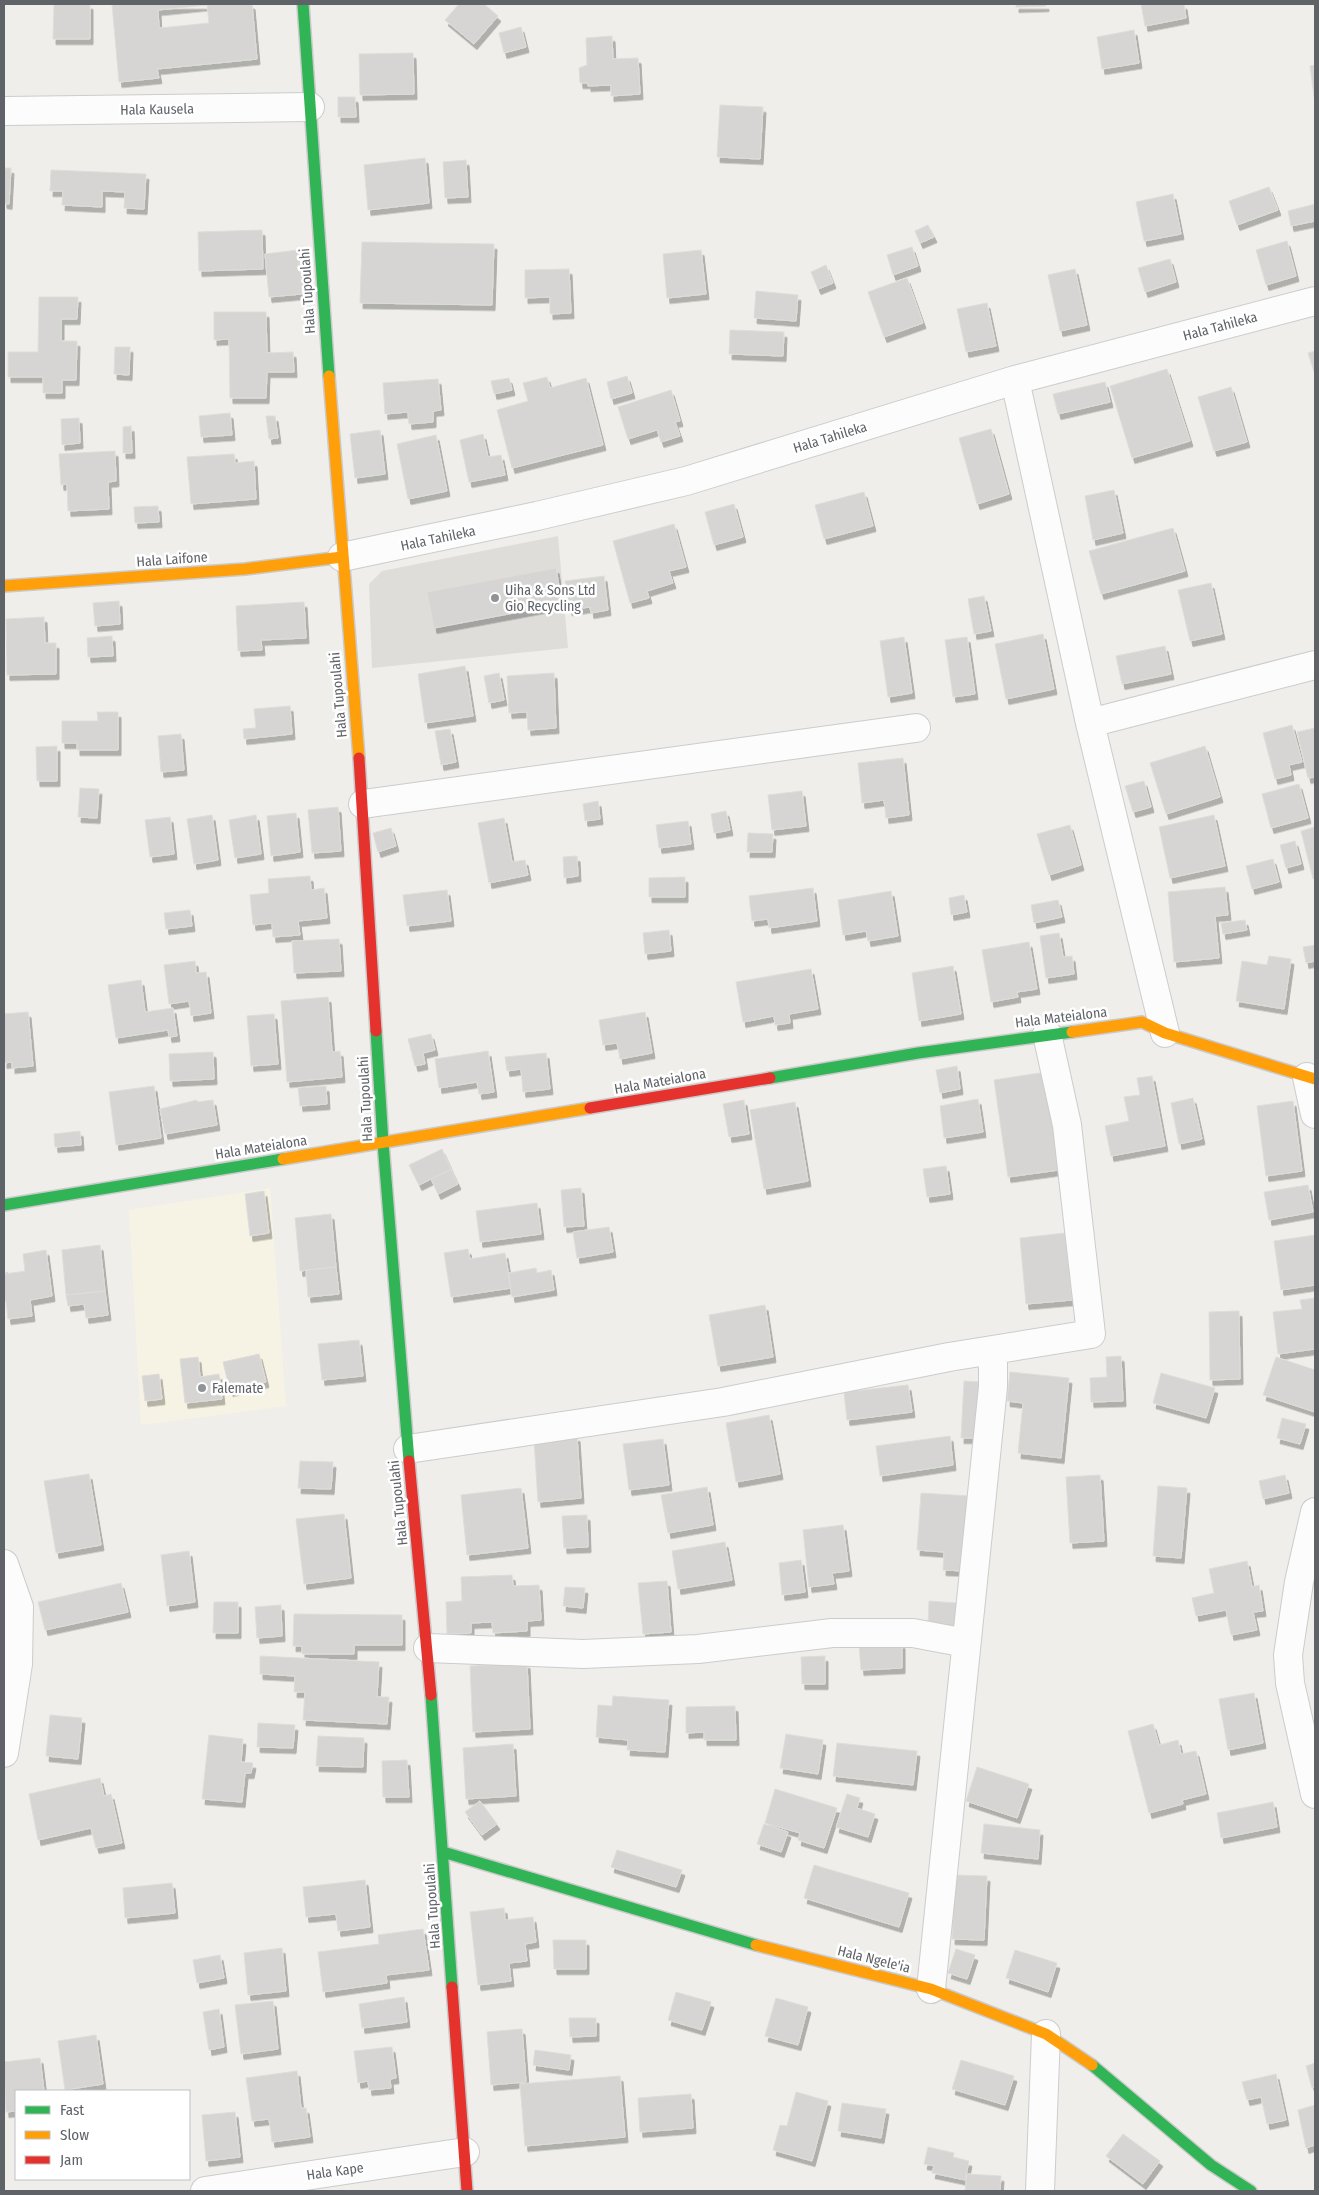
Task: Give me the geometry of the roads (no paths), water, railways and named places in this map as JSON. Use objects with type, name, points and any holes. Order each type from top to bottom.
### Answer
[{"type":"street","name":"Hala Tupoulahi","points":[[303,4],[342,557],[363,804],[383,1143],[408,1449],[428,1648],[466,2152],[467,2191]]},
{"type":"street","name":"Hala Kausela","points":[[4,110],[310,108]]},
{"type":"street","name":"Hala Tahileka","points":[[342,557],[537,516],[686,481],[1015,380],[1315,301]]},
{"type":"street","points":[[1015,380],[1090,723],[1165,1033]]},
{"type":"street","name":"Hala Laifone","points":[[4,586],[245,569],[342,557]]},
{"type":"street","points":[[1090,723],[1315,665]]},
{"type":"street","points":[[363,804],[916,728]]},
{"type":"street","name":"Hala Mateialona","points":[[4,1205],[918,1053],[1142,1022],[1165,1033],[1311,1078]]},
{"type":"street","points":[[408,1449],[723,1402],[949,1356],[1091,1334],[1067,1126],[1048,1034]]},
{"type":"street","points":[[1311,1078],[1315,1114]]},
{"type":"street","points":[[931,1989],[992,1387],[993,1350]]},
{"type":"street","points":[[1315,1512],[1300,1582],[1288,1655],[1290,1683],[1315,1794]]},
{"type":"street","points":[[4,1564],[19,1607],[18,1664],[4,1753]]},
{"type":"street","points":[[428,1648],[583,1654],[698,1649],[832,1633],[913,1633],[966,1644]]},
{"type":"street","name":"Hala Ngele'ia","points":[[443,1852],[734,1940],[931,1989],[1046,2034],[1082,2057],[1211,2165],[1251,2191]]},
{"type":"street","points":[[1040,2191],[1046,2034]]},
{"type":"street","name":"Hala Kape","points":[[205,2191],[466,2152]]},
{"type":"place","name":"Uiha & Sons Ltd Gio Recycling","points":[[495,598]]},
{"type":"place","name":"Falemate","points":[[202,1388]]}]
